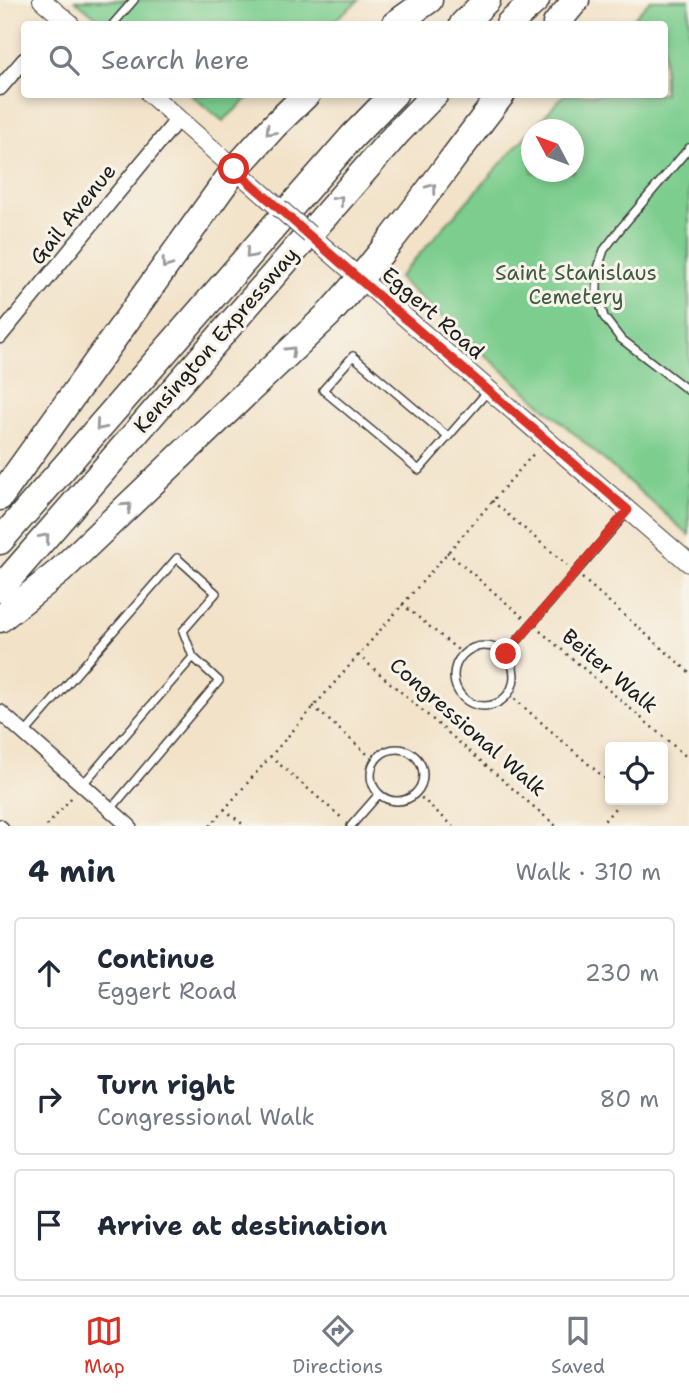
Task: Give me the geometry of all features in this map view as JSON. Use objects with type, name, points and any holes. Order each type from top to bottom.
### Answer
[{"type":"highway","points":[[399,21],[429,0]]},
{"type":"highway","points":[[466,21],[487,0]]},
{"type":"highway","points":[[512,21],[536,0]]},
{"type":"highway","points":[[558,21],[576,0]]},
{"type":"highway","points":[[0,497],[237,172],[274,127],[303,98]]},
{"type":"highway","name":"Kensington Expressway","points":[[0,541],[352,137],[390,98]]},
{"type":"highway","name":"Kensington Expressway","points":[[0,589],[398,132],[431,98]]},
{"type":"highway","points":[[0,619],[97,536],[329,314],[355,275],[499,98]]},
{"type":"street","points":[[42,0],[61,21]]},
{"type":"street","points":[[0,88],[21,64]]},
{"type":"street","name":"Eggert Road","points":[[154,98],[689,564]]},
{"type":"street","name":"Gail Avenue","points":[[0,336],[178,119]]},
{"type":"street","points":[[0,712],[129,826]]},
{"type":"lane","points":[[116,21],[134,0]]},
{"type":"lane","points":[[689,148],[604,250],[597,271],[597,294],[604,317],[620,338],[689,391]]},
{"type":"lane","points":[[448,437],[353,356],[323,390],[419,470],[489,391]]},
{"type":"lane","points":[[506,654],[628,510]]},
{"type":"lane","points":[[24,734],[177,558],[216,593],[183,631],[193,657],[219,681],[110,810]]},
{"type":"lane","points":[[463,654],[480,645],[499,649],[506,654],[515,673],[509,694]]},
{"type":"lane","name":"Congressional Walk","points":[[463,654],[456,663],[453,674],[455,686],[469,703],[491,706],[509,694]]},
{"type":"lane","points":[[82,785],[193,657]]},
{"type":"lane","points":[[389,751],[406,751],[413,755],[419,762],[423,778],[416,793],[401,801],[385,799],[373,787],[371,778],[375,761],[389,751]]},
{"type":"lane","points":[[351,826],[379,794]]},
{"type":"path","points":[[210,826],[545,439]]},
{"type":"path","points":[[492,501],[689,672]]},
{"type":"path","name":"Beiter Walk","points":[[447,552],[689,759]]},
{"type":"path","points":[[402,604],[463,654]]},
{"type":"path","name":"Congressional Walk","points":[[358,655],[556,826]]},
{"type":"path","points":[[509,694],[605,779]]},
{"type":"path","points":[[313,706],[375,761]]},
{"type":"path","points":[[270,756],[351,826]]},
{"type":"path","points":[[47,826],[82,785]]},
{"type":"path","points":[[416,793],[453,826]]},
{"type":"path","points":[[600,826],[615,805]]},
{"type":"path","points":[[224,809],[245,826]]},
{"type":"green space","points":[[75,0],[359,0],[334,21],[101,21]]},
{"type":"green space","name":"Saint Stanislaus Cemetery","points":[[650,0],[689,0],[689,535],[398,278],[521,141],[521,182],[584,182],[584,119],[541,119],[561,98],[668,98],[668,21],[631,21]]},
{"type":"green space","points":[[195,98],[249,98],[223,121]]},
{"type":"route","points":[[234,169],[628,510],[506,654]]}]
